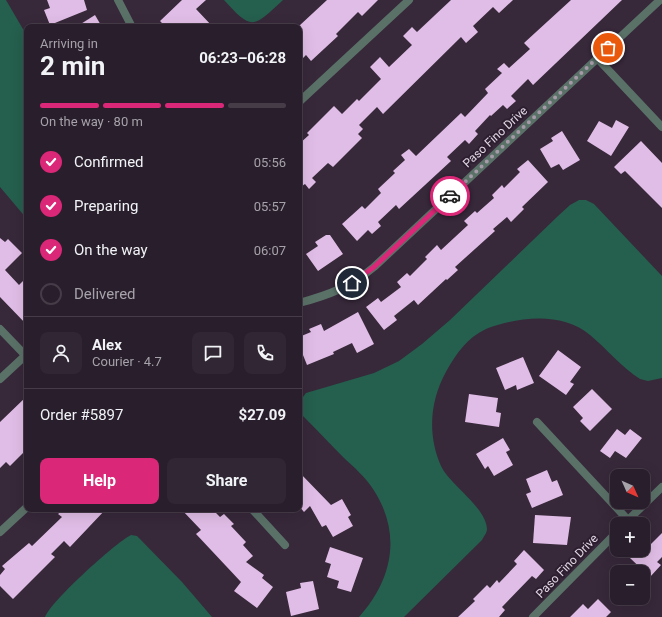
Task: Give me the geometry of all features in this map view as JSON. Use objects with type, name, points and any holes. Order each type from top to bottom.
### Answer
[{"type":"street","points":[[118,0],[130,24]]},
{"type":"street","points":[[302,99],[410,0]]},
{"type":"street","name":"Paso Fino Drive","points":[[302,303],[344,288],[369,270],[660,0]]},
{"type":"street","points":[[597,58],[662,127]]},
{"type":"street","points":[[0,329],[24,353]]},
{"type":"street","points":[[0,379],[24,357]]},
{"type":"street","points":[[537,422],[622,517]]},
{"type":"street","points":[[631,517],[662,487]]},
{"type":"street","points":[[0,532],[24,510]]},
{"type":"street","points":[[255,512],[285,545]]},
{"type":"street","name":"Paso Fino Drive","points":[[533,617],[610,539]]},
{"type":"shaded area","points":[[0,0],[6,0],[24,31],[24,215],[0,187]]},
{"type":"shaded area","points":[[224,0],[283,0],[265,16],[253,22],[247,21],[241,17]]},
{"type":"shaded area","points":[[579,200],[586,200],[594,204],[662,276],[662,378],[648,381],[640,379],[579,327],[553,319],[525,319],[498,325],[480,332],[468,341],[459,352],[441,381],[434,405],[432,429],[441,466],[452,481],[481,513],[485,521],[487,529],[486,532],[482,540],[404,617],[359,617],[371,602],[380,587],[386,571],[390,555],[388,522],[382,506],[373,489],[366,480],[303,416],[302,399],[306,393],[374,373],[399,361],[450,320],[570,205]]},
{"type":"shaded area","points":[[131,535],[137,536],[182,582],[212,617],[45,617],[49,609],[84,573]]},
{"type":"building","points":[[47,0],[84,0],[87,10],[50,24],[44,10],[50,8]]},
{"type":"building","points":[[182,0],[206,0],[196,9],[210,24],[163,24],[160,21]]},
{"type":"building","points":[[327,0],[378,0],[362,16],[358,12],[336,34],[338,36],[311,61],[306,55],[302,59],[301,24]]},
{"type":"building","points":[[451,0],[513,0],[499,13],[493,7],[473,26],[478,32],[466,43],[461,37],[383,114],[377,107],[359,125],[363,129],[358,134],[362,138],[333,167],[328,163],[312,178],[316,182],[309,189],[305,184],[302,186],[302,141],[309,135],[307,133],[334,106],[342,114],[357,99],[359,101],[381,79],[370,67],[380,57],[389,67],[412,45],[403,36],[412,27],[417,32]]},
{"type":"building","points":[[571,0],[622,0],[533,85],[528,79],[511,96],[516,101],[507,109],[503,105],[491,116],[490,115],[475,131],[478,134],[469,144],[465,140],[447,157],[451,161],[399,209],[396,205],[378,222],[381,226],[372,234],[368,230],[357,241],[342,224],[362,206],[365,209],[381,193],[378,189],[395,173],[393,171],[405,160],[401,155],[409,149],[416,156],[461,113],[465,117],[488,93],[485,89],[502,73],[497,69],[504,63],[509,68],[530,49],[524,43]]},
{"type":"building","points":[[95,15],[100,24],[81,24]]},
{"type":"building","points":[[616,120],[629,127],[611,156],[587,141],[599,121],[612,128]]},
{"type":"building","points":[[562,131],[580,160],[563,170],[559,164],[551,168],[540,149],[553,141],[551,138]]},
{"type":"building","points":[[641,141],[662,163],[662,208],[625,171],[621,174],[614,167]]},
{"type":"building","points":[[528,160],[548,182],[522,207],[524,209],[511,222],[507,217],[493,229],[495,231],[455,267],[458,270],[447,280],[446,279],[418,305],[414,300],[394,316],[397,320],[384,330],[366,307],[378,298],[381,302],[401,287],[397,282],[407,273],[410,276],[427,259],[425,257],[437,245],[441,250],[468,225],[464,221],[475,211],[477,213],[494,198],[492,195],[502,185],[504,188],[520,172],[517,169]]},
{"type":"building","points":[[326,235],[330,235],[343,254],[318,271],[306,254],[318,246],[315,242]]},
{"type":"building","points":[[0,238],[5,242],[8,239],[22,253],[5,270],[19,285],[24,280],[24,322],[0,297]]},
{"type":"building","points":[[358,312],[374,344],[357,353],[352,343],[333,352],[334,354],[307,365],[302,352],[302,336],[311,332],[309,329],[321,324],[324,331]]},
{"type":"building","points":[[558,350],[581,367],[570,382],[574,384],[566,395],[539,376]]},
{"type":"building","points":[[523,357],[534,383],[517,390],[516,385],[505,390],[496,368]]},
{"type":"building","points":[[592,389],[612,409],[590,431],[580,421],[583,418],[573,407]]},
{"type":"building","points":[[469,394],[498,398],[496,412],[501,413],[499,427],[465,422]]},
{"type":"building","points":[[24,399],[24,452],[10,466],[6,462],[0,468],[0,422]]},
{"type":"building","points":[[617,429],[625,435],[630,429],[642,438],[626,458],[615,451],[610,458],[600,451]]},
{"type":"building","points":[[503,438],[510,450],[506,452],[513,465],[494,476],[488,466],[485,469],[476,454]]},
{"type":"building","points":[[547,470],[552,482],[557,480],[563,495],[532,508],[526,494],[531,492],[526,479]]},
{"type":"building","points":[[302,475],[331,505],[342,499],[351,515],[348,517],[353,526],[333,537],[326,525],[322,527],[310,506],[304,512],[302,510]]},
{"type":"building","points":[[60,512],[103,512],[70,547],[64,541],[51,554],[55,557],[13,599],[0,586],[0,575],[5,569],[2,566],[29,543],[32,546],[62,517],[58,514]]},
{"type":"building","points":[[184,512],[215,512],[220,517],[224,514],[234,524],[231,526],[246,542],[243,545],[253,556],[246,562],[264,575],[262,578],[273,587],[257,608],[234,591],[241,582],[196,534],[201,530]]},
{"type":"building","points":[[535,515],[571,517],[567,545],[533,543]]},
{"type":"building","points":[[662,533],[662,557],[657,562],[661,565],[650,577],[650,565],[637,565],[630,558],[650,557],[650,545]]},
{"type":"building","points":[[330,547],[363,558],[351,592],[337,588],[339,581],[327,577],[331,564],[325,562]]},
{"type":"building","points":[[524,550],[544,570],[536,579],[532,576],[502,607],[505,610],[499,617],[458,617],[475,601],[473,599],[487,585],[490,588],[497,580],[499,583],[517,564],[514,561]]},
{"type":"building","points":[[313,581],[319,609],[291,616],[286,592],[301,588],[300,583]]},
{"type":"building","points":[[598,599],[611,612],[606,617],[570,617],[583,604],[588,609]]},
{"type":"way so far","points":[[450,196],[608,48]]},
{"type":"route","points":[[352,283],[374,267],[450,196]]}]
